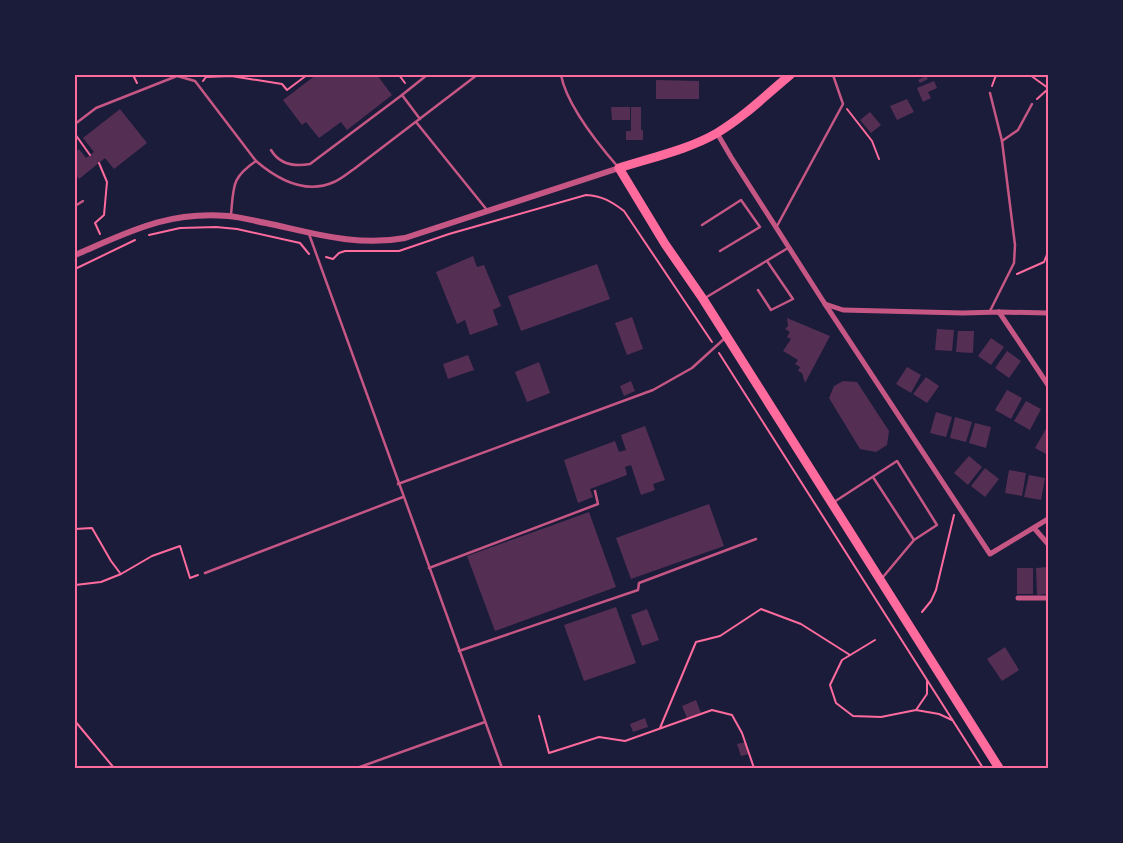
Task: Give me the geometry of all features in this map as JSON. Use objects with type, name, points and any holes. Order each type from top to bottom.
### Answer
[{"type":"highway","points":[[790,75],[744,114],[718,133],[701,141],[619,168],[665,244],[727,336],[999,768]]},
{"type":"street","points":[[718,133],[731,157],[825,304],[990,554],[1048,519]]},
{"type":"street","points":[[75,255],[151,224],[177,217],[203,215],[230,216],[334,239],[386,242],[405,238],[619,168]]},
{"type":"street","points":[[825,304],[844,310],[963,314],[989,312],[1048,313]]},
{"type":"street","points":[[999,312],[1048,384]]},
{"type":"street","points":[[1034,528],[1048,544]]},
{"type":"street","points":[[1018,598],[1048,598]]},
{"type":"lane","points":[[271,150],[282,162],[292,165],[310,164],[427,75]]},
{"type":"lane","points":[[75,124],[96,108],[177,76],[194,81],[256,160],[268,171],[283,181],[297,185],[316,186],[334,182],[477,75]]},
{"type":"lane","points":[[561,75],[573,105],[599,145],[619,168]]},
{"type":"lane","points":[[776,226],[843,104],[833,75]]},
{"type":"lane","points":[[989,312],[1014,263],[1015,245],[1002,141],[990,93]]},
{"type":"lane","points":[[402,95],[420,119]]},
{"type":"lane","points":[[1002,141],[1018,130],[1032,104]]},
{"type":"lane","points":[[416,122],[488,211]]},
{"type":"lane","points":[[230,216],[235,181],[239,174],[256,160]]},
{"type":"lane","points":[[702,225],[741,200],[760,227],[720,251]]},
{"type":"lane","points":[[75,206],[83,201]]},
{"type":"lane","points":[[308,232],[502,768]]},
{"type":"lane","points":[[703,299],[790,247]]},
{"type":"lane","points":[[758,290],[771,310],[793,299],[767,261]]},
{"type":"lane","points":[[398,484],[653,390],[692,368],[727,336]]},
{"type":"lane","points":[[832,502],[897,461],[937,525],[914,540],[881,580]]},
{"type":"lane","points":[[874,477],[914,540]]},
{"type":"lane","points":[[429,568],[598,504],[595,491]]},
{"type":"lane","points":[[205,573],[403,497]]},
{"type":"lane","points":[[459,651],[638,590],[639,583],[756,539]]},
{"type":"lane","points":[[357,768],[485,722]]},
{"type":"path","points":[[133,75],[136,83]]},
{"type":"path","points":[[199,87],[206,77],[231,76],[282,84],[287,90],[307,75]]},
{"type":"path","points":[[399,75],[410,88]]},
{"type":"path","points":[[990,93],[996,75]]},
{"type":"path","points":[[1030,75],[1048,88],[1032,104]]},
{"type":"path","points":[[843,104],[872,141],[879,159]]},
{"type":"path","points":[[75,134],[90,155]]},
{"type":"path","points":[[99,163],[108,182],[104,215],[95,223],[104,243]]},
{"type":"path","points":[[75,269],[142,237],[189,228],[216,227],[238,229],[300,243],[307,253],[333,259],[339,253],[346,250],[399,251],[449,234],[586,194],[601,196],[612,201],[624,211],[715,348],[984,768]]},
{"type":"path","points":[[1006,279],[1044,262],[1048,252]]},
{"type":"path","points":[[922,612],[931,601],[936,590],[957,503]]},
{"type":"path","points":[[75,529],[92,528],[111,562],[121,574]]},
{"type":"path","points":[[75,585],[102,582],[121,574],[152,556],[180,546],[190,578],[205,573]]},
{"type":"path","points":[[660,728],[696,642],[720,636],[761,609],[800,624],[850,655]]},
{"type":"path","points":[[875,640],[842,660],[830,685],[836,703],[853,716],[881,717],[916,710],[939,714],[953,720]]},
{"type":"path","points":[[916,710],[927,694],[927,679]]},
{"type":"path","points":[[539,716],[549,753],[599,737],[626,741],[712,710],[732,715],[742,733],[754,768]]},
{"type":"path","points":[[75,721],[114,768]]},
{"type":"building","points":[[316,75],[377,75],[392,95],[347,130],[341,122],[319,138],[306,122],[302,125],[283,100]]},
{"type":"building","points":[[926,76],[928,79],[920,83],[918,80]]},
{"type":"building","points":[[656,80],[699,81],[699,99],[656,99]]},
{"type":"building","points":[[934,81],[937,88],[928,92],[931,98],[923,102],[917,88]]},
{"type":"building","points":[[907,99],[914,112],[897,120],[890,106]]},
{"type":"building","points":[[611,107],[630,107],[630,120],[612,120]]},
{"type":"building","points":[[631,107],[641,107],[643,140],[626,140],[626,131],[631,131]]},
{"type":"building","points":[[120,109],[147,143],[114,169],[105,158],[79,179],[75,174],[75,152],[79,149],[86,158],[94,152],[83,138]]},
{"type":"building","points":[[870,112],[881,125],[871,133],[860,120]]},
{"type":"building","points":[[473,256],[477,267],[484,265],[501,306],[493,310],[498,325],[470,335],[465,320],[457,324],[436,272]]},
{"type":"building","points":[[597,264],[610,299],[521,331],[508,296]]},
{"type":"building","points":[[632,317],[643,349],[627,355],[615,323]]},
{"type":"building","points":[[787,318],[830,336],[805,383],[802,373],[798,371],[800,367],[795,364],[798,360],[783,351],[791,339],[787,337],[790,332],[785,329],[788,326]]},
{"type":"building","points":[[937,329],[954,330],[952,351],[935,350]]},
{"type":"building","points":[[958,331],[974,331],[973,353],[956,352]]},
{"type":"building","points":[[991,338],[1004,347],[991,365],[978,356]]},
{"type":"building","points":[[1007,351],[1021,361],[1009,378],[995,368]]},
{"type":"building","points":[[468,355],[474,370],[448,379],[443,364]]},
{"type":"building","points":[[539,362],[550,393],[527,402],[515,372]]},
{"type":"building","points":[[907,367],[921,375],[911,393],[896,384]]},
{"type":"building","points":[[926,377],[939,386],[927,403],[913,394]]},
{"type":"building","points":[[631,381],[635,391],[624,396],[620,386]]},
{"type":"building","points":[[843,381],[857,382],[889,431],[887,445],[876,452],[860,449],[829,398],[834,386]]},
{"type":"building","points":[[1007,390],[1022,398],[1011,419],[995,410]]},
{"type":"building","points":[[1026,401],[1041,409],[1030,430],[1014,421]]},
{"type":"building","points":[[936,412],[952,417],[946,437],[930,433]]},
{"type":"building","points":[[955,417],[972,422],[966,442],[950,438]]},
{"type":"building","points":[[975,423],[991,427],[986,448],[969,443]]},
{"type":"building","points":[[645,426],[665,480],[653,484],[655,490],[641,495],[631,465],[625,467],[627,475],[590,489],[593,497],[578,503],[564,460],[615,441],[619,452],[626,450],[621,435]]},
{"type":"building","points":[[1048,428],[1048,455],[1035,448]]},
{"type":"building","points":[[969,456],[982,467],[968,485],[954,473]]},
{"type":"building","points":[[985,468],[999,479],[985,497],[971,486]]},
{"type":"building","points":[[1009,470],[1026,473],[1022,496],[1005,493]]},
{"type":"building","points":[[1029,475],[1045,478],[1041,500],[1024,497]]},
{"type":"building","points":[[709,504],[724,546],[631,579],[616,538]]},
{"type":"building","points":[[589,512],[616,587],[495,631],[467,556]]},
{"type":"building","points":[[1048,567],[1048,594],[1037,595],[1036,568]]},
{"type":"building","points":[[1017,568],[1033,568],[1033,594],[1017,594]]},
{"type":"building","points":[[616,607],[636,663],[584,681],[564,625]]},
{"type":"building","points":[[647,609],[659,640],[642,646],[631,615]]},
{"type":"building","points":[[1005,647],[1019,670],[1002,681],[987,659]]},
{"type":"building","points":[[696,700],[701,713],[687,718],[682,706]]},
{"type":"building","points":[[645,718],[648,727],[633,732],[630,724]]},
{"type":"building","points":[[746,742],[749,754],[741,756],[737,744]]}]
